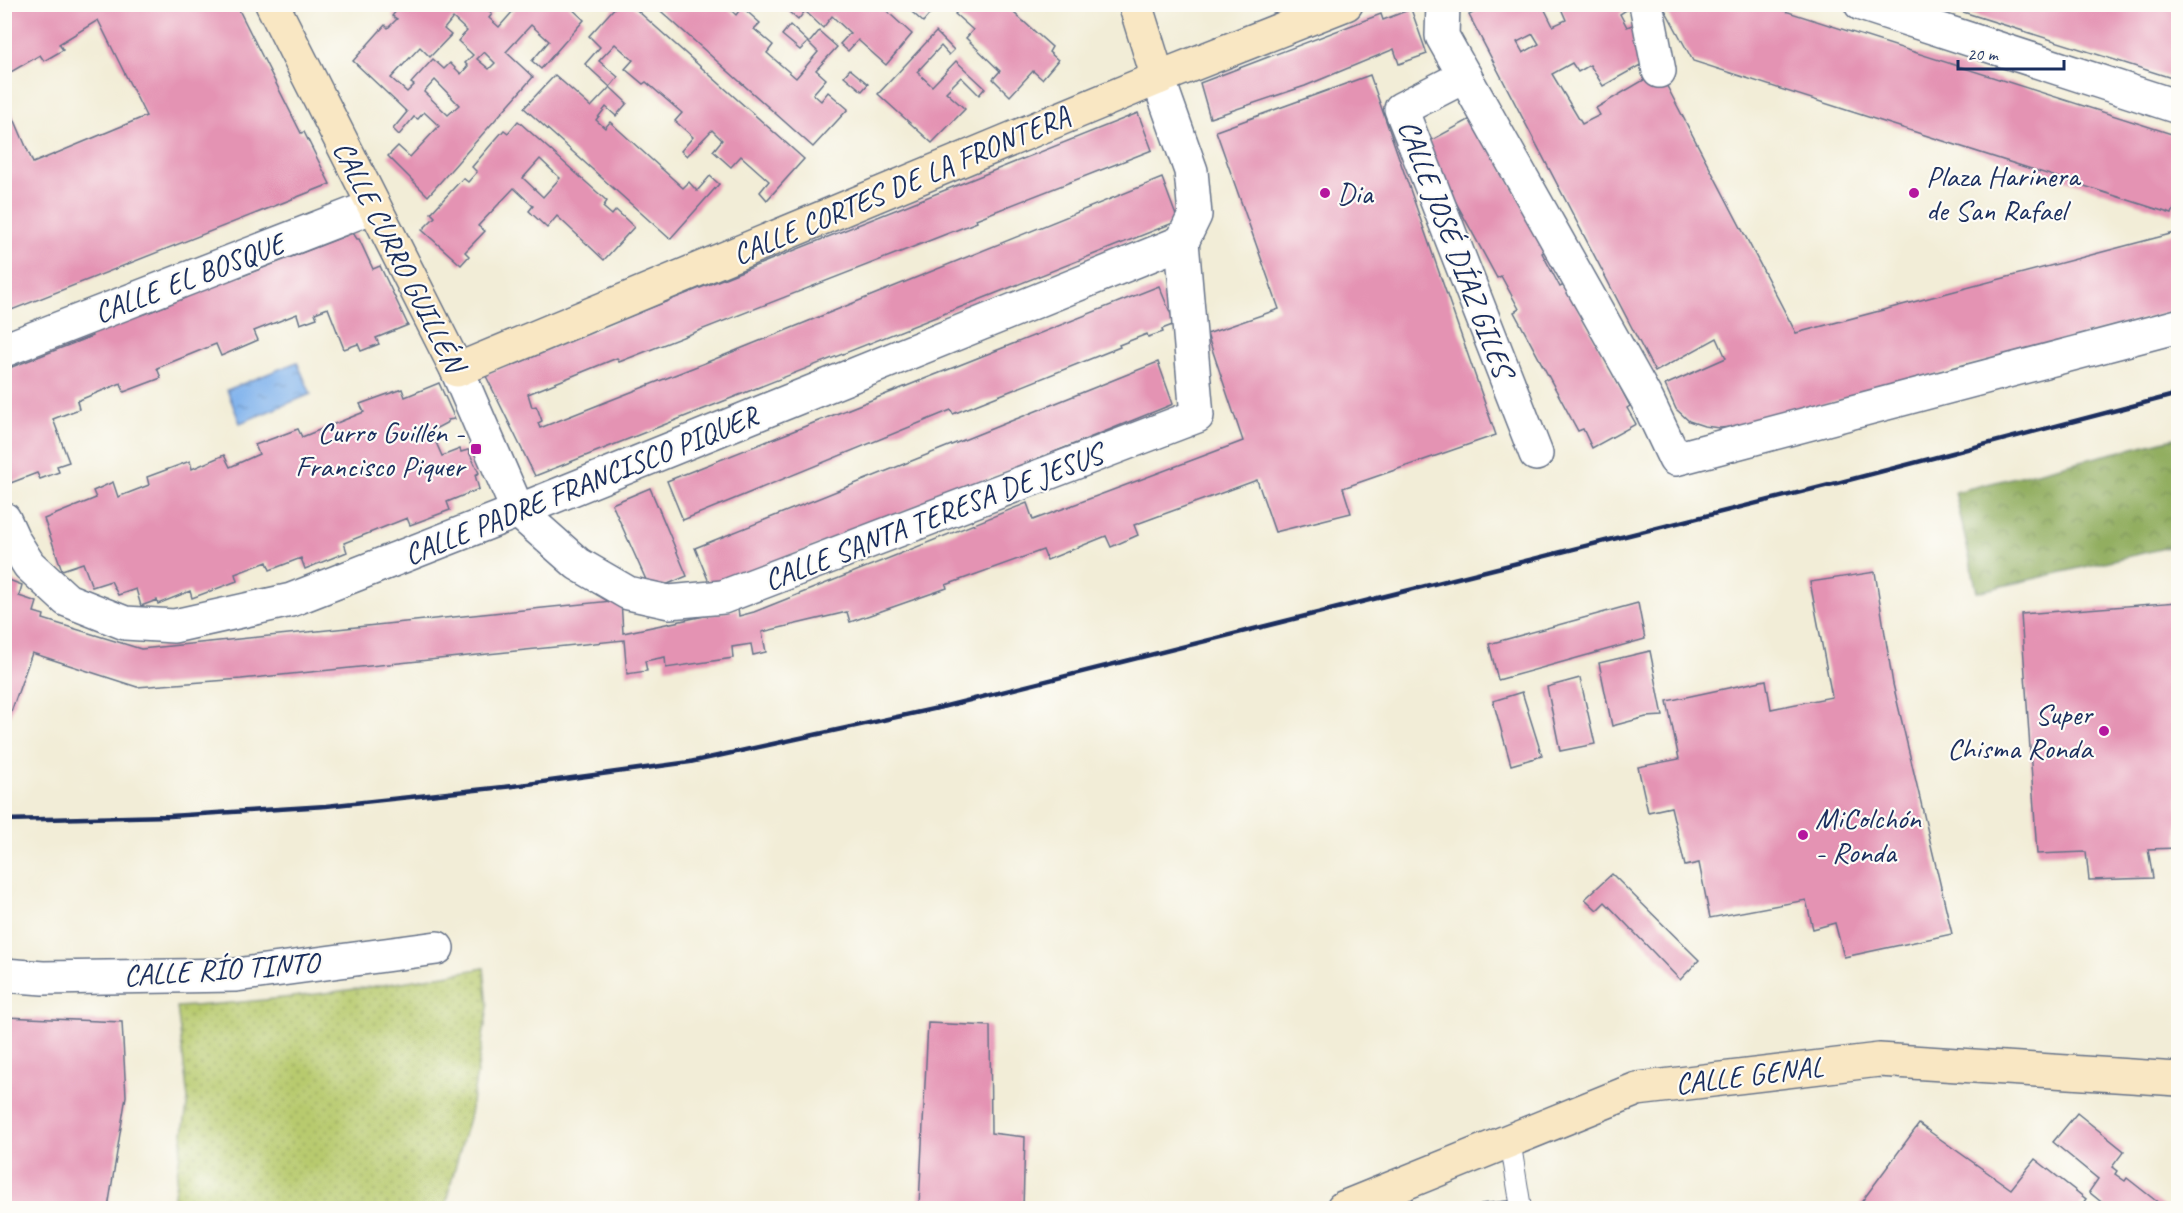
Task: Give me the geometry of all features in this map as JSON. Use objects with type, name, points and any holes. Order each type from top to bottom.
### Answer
[{"type":"street","name":"CALLE CURRO GUILLÉN","points":[[272,4],[458,370],[518,511]]},
{"type":"street","points":[[1135,4],[1191,171],[1195,215],[1182,242]]},
{"type":"street","name":"CALLE CORTES DE LA FRONTERA","points":[[458,370],[1158,78],[1306,12],[1347,4]]},
{"type":"street","points":[[1443,4],[1442,36],[1647,400],[1675,459],[2178,326]]},
{"type":"street","points":[[1646,4],[1659,71]]},
{"type":"street","points":[[1861,4],[2178,107]]},
{"type":"street","name":"CALLE JOSÉ DÍAZ GILES","points":[[1465,76],[1401,109],[1536,454]]},
{"type":"street","name":"CALLE EL BOSQUE","points":[[4,350],[374,206]]},
{"type":"street","name":"CALLE SANTA TERESA DE JESUS","points":[[518,511],[578,564],[628,593],[669,602],[723,597],[1197,416],[1182,242]]},
{"type":"street","name":"CALLE PADRE FRANCISCO PIQUER","points":[[8,535],[29,565],[67,600],[125,623],[174,626],[291,600],[518,511],[1182,242]]},
{"type":"street","name":"CALLE RÍO TINTO","points":[[4,975],[42,978],[236,975],[437,948]]},
{"type":"street","name":"CALLE GENAL","points":[[1343,1209],[1637,1089],[1880,1060],[2178,1078]]},
{"type":"lane","points":[[1510,1140],[1521,1209]]},
{"type":"green space","points":[[2178,437],[2178,545],[1977,592],[1955,492]]},
{"type":"green space","points":[[484,968],[488,1007],[470,1114],[446,1208],[172,1208],[188,1099],[177,1007],[331,992]]},
{"type":"water","points":[[297,362],[311,394],[240,423],[227,390]]},
{"type":"building","points":[[4,4],[236,4],[301,133],[304,132],[330,184],[4,313],[4,95],[33,163],[146,116],[98,20],[59,44],[63,50],[44,61],[40,55],[4,76]]},
{"type":"building","points":[[402,4],[454,4],[462,11],[469,4],[482,4],[492,14],[489,18],[499,27],[514,10],[508,4],[567,4],[584,20],[541,69],[532,61],[549,41],[531,25],[506,52],[533,77],[428,196],[388,156],[398,146],[410,157],[439,126],[424,112],[418,119],[414,117],[399,135],[393,129],[407,112],[353,61],[385,25],[388,28],[397,19],[392,16]],"holes":[[[453,18],[467,31],[458,41],[473,55],[465,63],[468,66],[461,74],[450,63],[444,69],[433,59],[411,83],[414,85],[407,92],[391,78],[420,47],[430,57],[451,35],[444,29]],[[484,52],[495,63],[489,69],[477,59]],[[435,80],[459,105],[448,115],[424,92]]]},
{"type":"building","points":[[618,4],[630,4],[804,159],[767,200],[760,192],[769,181],[741,156],[731,167],[713,151],[722,140],[712,130],[687,156],[681,151],[693,137],[675,121],[682,113],[646,82],[643,84],[625,69],[633,60],[615,44],[599,61],[618,77],[610,87],[585,64],[600,47],[589,36]]},
{"type":"building","points":[[653,4],[724,4],[736,15],[742,7],[760,23],[754,29],[773,45],[767,53],[796,78],[818,52],[809,43],[819,31],[837,47],[816,70],[826,79],[813,94],[821,101],[828,92],[848,109],[813,147]]},
{"type":"building","points":[[780,4],[879,4],[912,34],[886,65],[858,40],[848,51],[840,44],[850,33],[832,16],[823,28],[805,11],[798,20]]},
{"type":"building","points":[[903,4],[938,4],[923,22]]},
{"type":"building","points":[[1490,4],[1542,4],[1553,26],[1566,20],[1559,4],[1630,4],[1631,7],[1620,14],[1627,27],[1640,22],[1653,58],[1603,86],[1590,65],[1578,72],[1572,63],[1552,74],[1582,124],[1600,115],[1596,108],[1659,71],[1796,333],[2178,232],[2178,310],[1741,426],[1720,428],[1689,421],[1676,409],[1665,385],[1726,358],[1717,338],[1655,372],[1469,15]],"holes":[[[1533,34],[1539,44],[1523,53],[1517,42]]]},
{"type":"building","points":[[1662,4],[1763,4],[2178,136],[2178,199],[2172,214],[1693,61]]},
{"type":"building","points":[[1938,4],[2167,4],[2178,16],[2178,80]]},
{"type":"building","points":[[963,5],[1005,5],[1052,47],[1049,52],[1058,60],[1042,79],[1033,71],[1010,96],[993,79],[1000,71],[966,38],[973,30],[955,14]]},
{"type":"building","points":[[1411,9],[1427,54],[1399,64],[1394,49],[1305,86],[1210,118],[1200,83],[1381,14],[1383,20]]},
{"type":"building","points":[[790,25],[808,42],[800,50],[782,35]]},
{"type":"building","points":[[936,32],[954,50],[949,55],[941,46],[917,72],[932,86],[956,61],[985,88],[979,95],[961,77],[946,92],[965,109],[932,143],[878,94]]},
{"type":"building","points":[[850,69],[868,84],[862,91],[844,76]]},
{"type":"building","points":[[555,75],[591,107],[610,87],[627,103],[616,116],[606,107],[596,120],[605,128],[610,122],[683,188],[689,182],[697,191],[710,176],[719,184],[670,239],[524,108]]},
{"type":"building","points":[[1370,75],[1496,435],[1343,488],[1351,513],[1275,532],[1257,480],[1134,525],[1138,535],[1111,547],[1106,536],[1047,560],[1043,550],[946,585],[947,588],[850,622],[847,612],[762,632],[766,652],[753,655],[751,644],[732,647],[733,658],[666,668],[665,657],[645,661],[647,671],[627,674],[624,640],[241,679],[137,687],[32,653],[10,715],[4,712],[4,578],[22,585],[19,596],[37,602],[34,612],[44,615],[43,619],[141,649],[621,600],[623,633],[738,609],[739,616],[754,612],[1027,503],[1033,520],[1243,441],[1207,334],[1279,309],[1216,131]]},
{"type":"building","points":[[1138,113],[1152,150],[976,219],[977,222],[619,362],[617,358],[528,394],[532,407],[536,406],[538,410],[542,421],[538,423],[540,428],[1162,178],[1178,221],[535,476],[485,374]]},
{"type":"building","points":[[1476,116],[1547,250],[1542,253],[1560,287],[1566,284],[1630,406],[1627,408],[1636,424],[1592,448],[1583,429],[1578,431],[1514,312],[1519,309],[1501,276],[1497,278],[1433,160],[1428,142]]},
{"type":"building","points":[[518,121],[607,201],[603,207],[612,215],[616,210],[634,227],[604,260],[557,216],[547,228],[529,211],[533,206],[514,188],[478,226],[485,231],[465,252],[469,256],[461,265],[422,230],[435,217],[431,213],[463,178],[468,182],[477,172],[472,167],[504,130],[508,133]],"holes":[[[540,159],[560,178],[543,197],[523,178]]]},
{"type":"building","points":[[353,233],[359,239],[373,269],[380,266],[408,325],[376,338],[379,344],[361,351],[358,344],[344,349],[328,308],[315,313],[317,318],[300,324],[297,314],[254,331],[258,340],[221,356],[216,344],[157,368],[161,378],[124,392],[121,383],[77,401],[79,409],[53,419],[69,462],[57,466],[59,472],[40,479],[37,473],[8,484],[4,474],[4,370],[92,336],[89,330],[143,308],[145,314],[187,297],[186,292],[238,272],[240,277]]},
{"type":"building","points":[[1159,286],[1175,324],[1162,329],[1163,332],[1148,337],[1147,334],[953,414],[951,410],[683,520],[667,481]]},
{"type":"building","points":[[1158,362],[1173,404],[711,587],[695,548]]},
{"type":"building","points":[[439,383],[455,419],[448,420],[431,431],[442,456],[460,449],[461,452],[468,450],[479,473],[475,475],[479,489],[447,502],[450,510],[410,525],[407,518],[344,543],[347,552],[305,569],[301,558],[270,570],[267,562],[235,574],[237,581],[192,598],[190,591],[158,604],[157,600],[141,606],[136,589],[118,595],[111,581],[92,587],[83,563],[62,570],[44,519],[96,498],[93,491],[113,482],[118,497],[149,485],[147,477],[190,461],[192,469],[224,455],[230,467],[259,454],[255,445],[298,429],[302,437],[364,412],[360,404],[402,389],[405,397]]},
{"type":"building","points":[[650,488],[687,576],[651,591],[612,504]]},
{"type":"building","name":"MiColchón - Ronda","points":[[1875,572],[1893,684],[1952,934],[1844,957],[1835,923],[1813,929],[1806,900],[1710,918],[1699,863],[1685,866],[1671,807],[1648,812],[1638,767],[1679,759],[1667,701],[1766,680],[1771,709],[1832,697],[1810,582]]},
{"type":"building","name":"Super Chisma Ronda","points":[[2178,602],[2178,848],[2148,849],[2153,878],[2089,880],[2086,852],[2037,854],[2021,614]]},
{"type":"building","points":[[1638,603],[1645,639],[1498,680],[1489,644]]},
{"type":"building","points":[[1650,651],[1663,716],[1646,717],[1612,726],[1599,663]]},
{"type":"building","points":[[1580,678],[1595,744],[1560,751],[1547,687]]},
{"type":"building","points":[[1522,692],[1542,756],[1511,765],[1493,701]]},
{"type":"building","points":[[1612,874],[1699,960],[1680,980],[1605,902],[1597,910],[1585,899]]},
{"type":"building","points":[[4,1017],[122,1022],[126,1096],[108,1208],[4,1208]]},
{"type":"building","points":[[928,1023],[990,1026],[991,1133],[1025,1137],[1023,1208],[919,1205]]},
{"type":"building","points":[[2077,1113],[2124,1151],[2112,1167],[2117,1171],[2115,1174],[2125,1181],[2127,1178],[2165,1208],[2102,1208],[2105,1205],[2089,1192],[2098,1179],[2053,1142]]},
{"type":"building","points":[[1919,1124],[2011,1189],[2035,1159],[2086,1199],[2079,1208],[1857,1208]]},
{"type":"building","points":[[1515,1200],[1516,1208],[1482,1208],[1481,1204]]},
{"type":"railway","points":[[4,820],[170,816],[326,806],[513,786],[690,762],[938,708],[1841,482],[2178,394]]},
{"type":"place","name":"Dia","points":[[1325,193]]},
{"type":"place","name":"Plaza Harinera de San Rafael","points":[[1914,193]]},
{"type":"place","name":"Curro Guillén - Francisco Piquer","points":[[476,449]]},
{"type":"place","name":"Super Chisma Ronda","points":[[2104,731]]},
{"type":"place","name":"MiColchón - Ronda","points":[[1803,835]]}]
